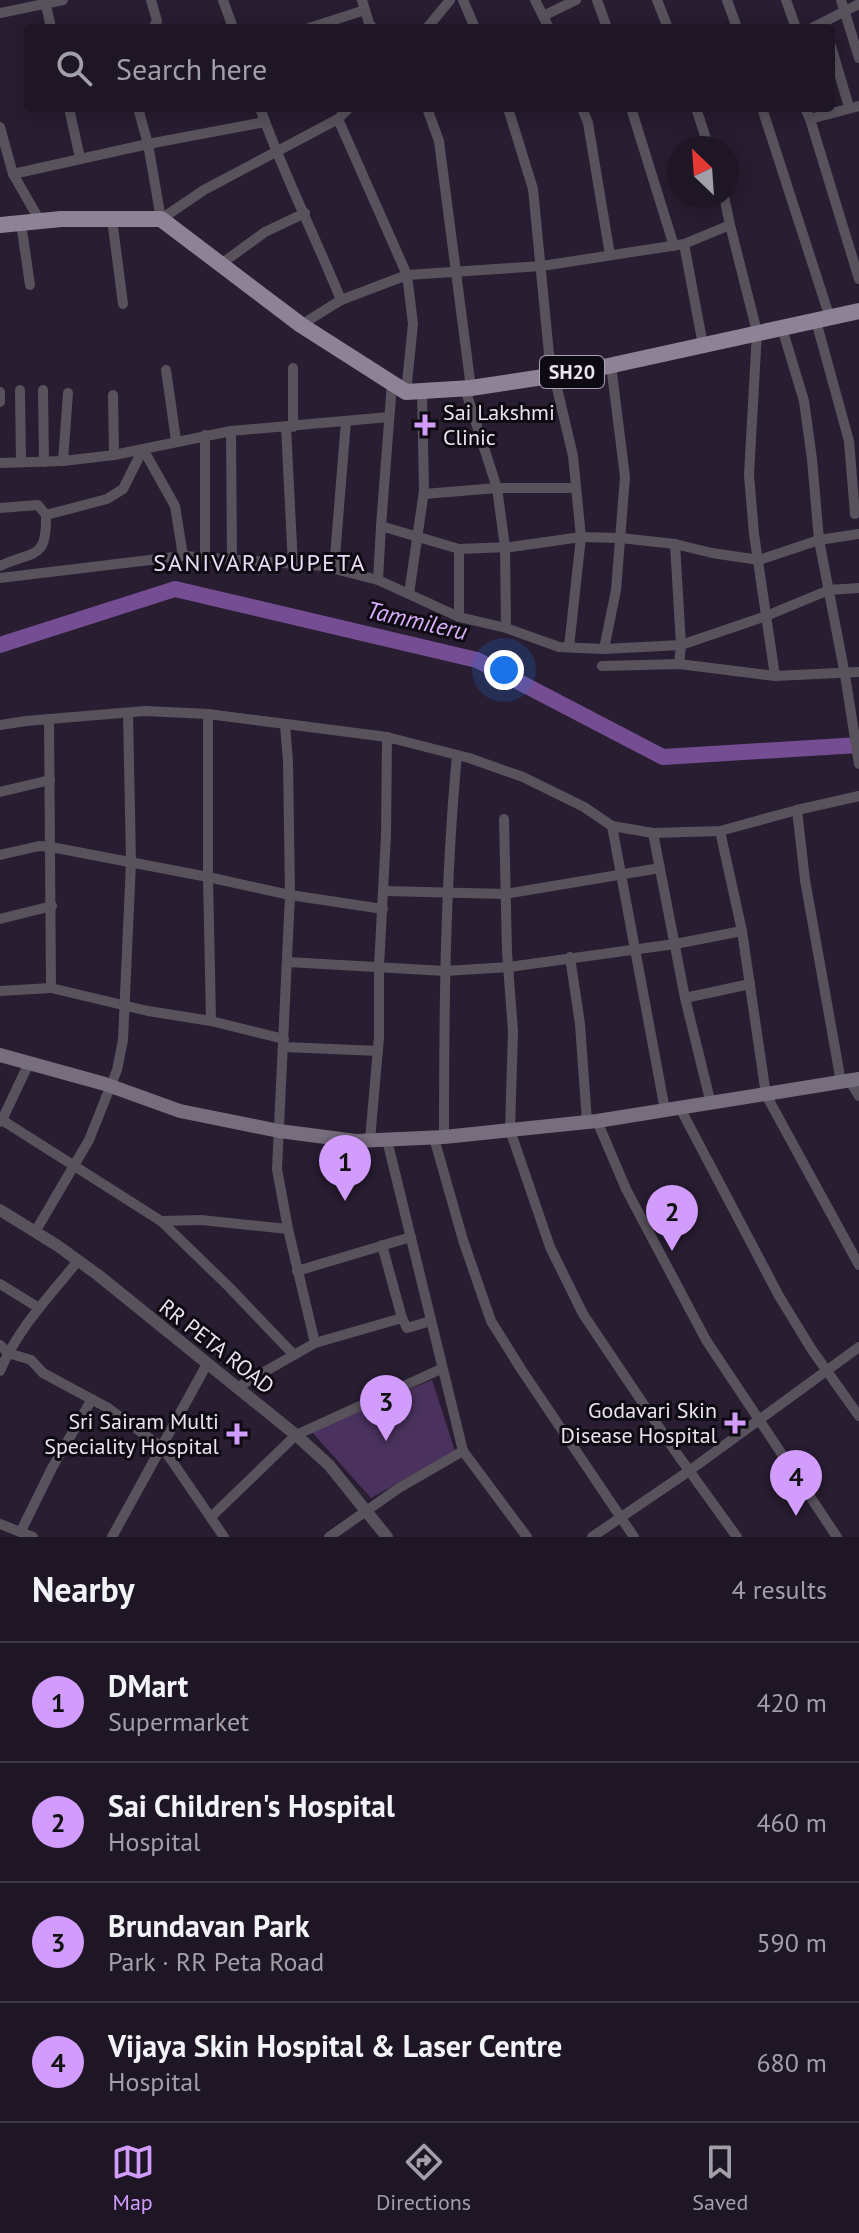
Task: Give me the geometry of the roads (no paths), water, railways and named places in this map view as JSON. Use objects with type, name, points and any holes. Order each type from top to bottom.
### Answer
[{"type":"main road","points":[[0,225],[40,221],[161,219],[301,325],[407,389]]},
{"type":"main road","name":"SH20","points":[[407,389],[468,388],[554,375],[859,311]]},
{"type":"main road","points":[[0,1055],[109,1086],[180,1111],[279,1131],[356,1141],[439,1137],[592,1122],[850,1080]]},
{"type":"street","points":[[0,13],[63,0]]},
{"type":"street","points":[[151,0],[155,24]]},
{"type":"street","points":[[223,0],[232,24]]},
{"type":"street","points":[[430,24],[450,0]]},
{"type":"street","points":[[463,0],[473,24]]},
{"type":"street","points":[[535,0],[547,24]]},
{"type":"street","points":[[543,16],[576,0]]},
{"type":"street","points":[[597,0],[606,24]]},
{"type":"street","points":[[657,0],[666,24]]},
{"type":"street","points":[[727,0],[736,24]]},
{"type":"street","points":[[786,0],[795,24]]},
{"type":"street","points":[[46,2],[50,24]]},
{"type":"street","points":[[826,24],[843,5],[859,4]]},
{"type":"street","points":[[319,24],[364,5],[371,24]]},
{"type":"street","points":[[843,5],[859,58]]},
{"type":"street","points":[[835,57],[854,107]]},
{"type":"street","points":[[70,112],[80,158]]},
{"type":"street","points":[[139,112],[161,219],[204,190],[338,119],[345,112]]},
{"type":"street","points":[[261,112],[275,151],[341,300]]},
{"type":"street","points":[[428,112],[439,141],[457,271],[468,388],[497,488],[505,547],[506,628]]},
{"type":"street","points":[[509,112],[533,189],[549,354],[573,456],[581,537],[569,647]]},
{"type":"street","points":[[584,112],[610,255]]},
{"type":"street","points":[[632,112],[679,245],[703,345]]},
{"type":"street","points":[[697,112],[705,136]]},
{"type":"street","points":[[763,112],[823,320],[849,441],[855,514]]},
{"type":"street","points":[[807,114],[859,279]]},
{"type":"street","points":[[338,119],[407,275],[413,324],[407,389],[424,494],[409,594]]},
{"type":"street","points":[[13,174],[265,122]]},
{"type":"street","points":[[0,127],[13,174],[40,221]]},
{"type":"street","points":[[726,208],[757,332],[749,475],[775,676]]},
{"type":"street","points":[[221,264],[265,232],[305,213]]},
{"type":"street","points":[[112,219],[123,304]]},
{"type":"street","points":[[21,223],[30,285]]},
{"type":"street","points":[[301,325],[341,300],[407,275],[542,266],[679,245],[730,225]]},
{"type":"street","points":[[782,328],[804,401],[819,540],[859,764]]},
{"type":"street","points":[[604,649],[616,590],[625,477],[611,365]]},
{"type":"street","points":[[293,368],[290,427],[293,566]]},
{"type":"street","points":[[166,370],[176,440]]},
{"type":"street","points":[[378,580],[389,417],[407,389]]},
{"type":"street","points":[[20,390],[21,462]]},
{"type":"street","points":[[43,390],[44,462]]},
{"type":"street","points":[[0,392],[0,402]]},
{"type":"street","points":[[63,461],[68,393]]},
{"type":"street","points":[[113,395],[114,455]]},
{"type":"street","points":[[0,463],[63,461],[114,455],[231,431],[389,417]]},
{"type":"street","points":[[334,569],[346,421]]},
{"type":"street","points":[[231,431],[232,560]]},
{"type":"street","points":[[205,435],[205,559]]},
{"type":"street","points":[[46,515],[107,499],[123,489],[143,449]]},
{"type":"street","points":[[143,449],[175,506],[183,556]]},
{"type":"street","points":[[424,494],[497,488],[576,488]]},
{"type":"street","points":[[0,508],[38,505],[46,515],[46,537],[40,549],[33,556],[0,566]]},
{"type":"street","points":[[381,526],[459,549],[505,547],[581,537],[620,538],[675,544],[759,560],[819,540],[859,534]]},
{"type":"street","points":[[675,544],[681,645],[679,664]]},
{"type":"street","points":[[459,549],[459,617]]},
{"type":"street","points":[[0,578],[183,556],[334,569],[378,580],[459,617],[506,628],[559,647],[604,649],[681,645],[766,616],[829,590],[859,588]]},
{"type":"street","points":[[602,666],[679,664],[775,676],[859,672]]},
{"type":"street","points":[[35,1232],[76,1166],[117,1070],[126,1004],[125,955],[131,862],[128,713]]},
{"type":"street","points":[[0,725],[128,713],[208,714],[387,737],[457,755],[523,777],[584,807],[612,826],[653,833],[720,831],[859,796]]},
{"type":"street","points":[[208,714],[211,1021]]},
{"type":"street","points":[[49,719],[51,988]]},
{"type":"street","points":[[285,725],[290,895],[277,1169],[315,1343]]},
{"type":"street","points":[[370,1140],[378,1051],[387,737]]},
{"type":"street","points":[[457,755],[451,816],[439,1137],[463,1240],[491,1321],[634,1537]]},
{"type":"street","points":[[0,792],[50,780]]},
{"type":"street","points":[[797,810],[805,880],[850,1080],[859,1096]]},
{"type":"street","points":[[504,819],[513,1031],[510,1130],[550,1247],[583,1314],[737,1537]]},
{"type":"street","points":[[612,826],[634,950],[672,1109],[779,1296],[859,1416]]},
{"type":"street","points":[[720,831],[742,931],[766,1095],[859,1265]]},
{"type":"street","points":[[653,833],[685,998],[711,1104]]},
{"type":"street","points":[[0,855],[39,846],[51,847],[290,895],[383,909]]},
{"type":"street","points":[[384,891],[505,894],[660,868]]},
{"type":"street","points":[[0,919],[52,906]]},
{"type":"street","points":[[288,962],[445,971],[509,967],[675,944],[742,931]]},
{"type":"street","points":[[570,957],[592,1122],[706,1340],[837,1537]]},
{"type":"street","points":[[685,998],[750,984]]},
{"type":"street","points":[[0,991],[51,988],[148,1011],[211,1021],[284,1043],[378,1051]]},
{"type":"street","points":[[29,1063],[1,1121],[161,1221],[294,1355]]},
{"type":"street","points":[[387,1140],[463,1451],[527,1537]]},
{"type":"street","name":"RR PETA ROAD","points":[[0,1210],[78,1261],[296,1435],[329,1465],[387,1537]]},
{"type":"street","points":[[161,1221],[201,1220],[288,1229]]},
{"type":"street","points":[[297,1271],[411,1237]]},
{"type":"street","points":[[382,1245],[407,1328],[431,1321]]},
{"type":"street","points":[[0,1371],[4,1349],[78,1261]]},
{"type":"street","points":[[0,1284],[39,1308]]},
{"type":"street","points":[[238,1387],[315,1343],[402,1318]]},
{"type":"street","points":[[592,1537],[689,1471],[859,1347]]},
{"type":"street","points":[[4,1349],[31,1360],[43,1373],[92,1399],[163,1448],[224,1537]]},
{"type":"street","points":[[112,1537],[207,1364]]},
{"type":"street","points":[[211,1517],[296,1435],[441,1369]]},
{"type":"street","points":[[21,1531],[52,1468],[92,1399]]},
{"type":"street","points":[[329,1537],[399,1488],[463,1451]]},
{"type":"street","points":[[0,1524],[33,1537]]},
{"type":"waterway","name":"Tammileru","points":[[0,645],[175,589],[477,660],[663,757],[859,745]]},
{"type":"place","name":"Sai Lakshmi Clinic","points":[[425,425]]},
{"type":"place","name":"DMart","points":[[345,1201]]},
{"type":"place","name":"Sai Children's Hospital","points":[[672,1251]]},
{"type":"place","name":"Godavari Skin Disease Hospital","points":[[735,1423]]},
{"type":"place","name":"Sri Sairam Multi Speciality Hospital","points":[[237,1434]]},
{"type":"place","name":"Brundavan Park","points":[[386,1441]]},
{"type":"place","name":"Vijaya Skin Hospital & Laser Centre","points":[[796,1516]]},
{"type":"district","name":"SANIVARAPUPETA","points":[[260,563]]}]
